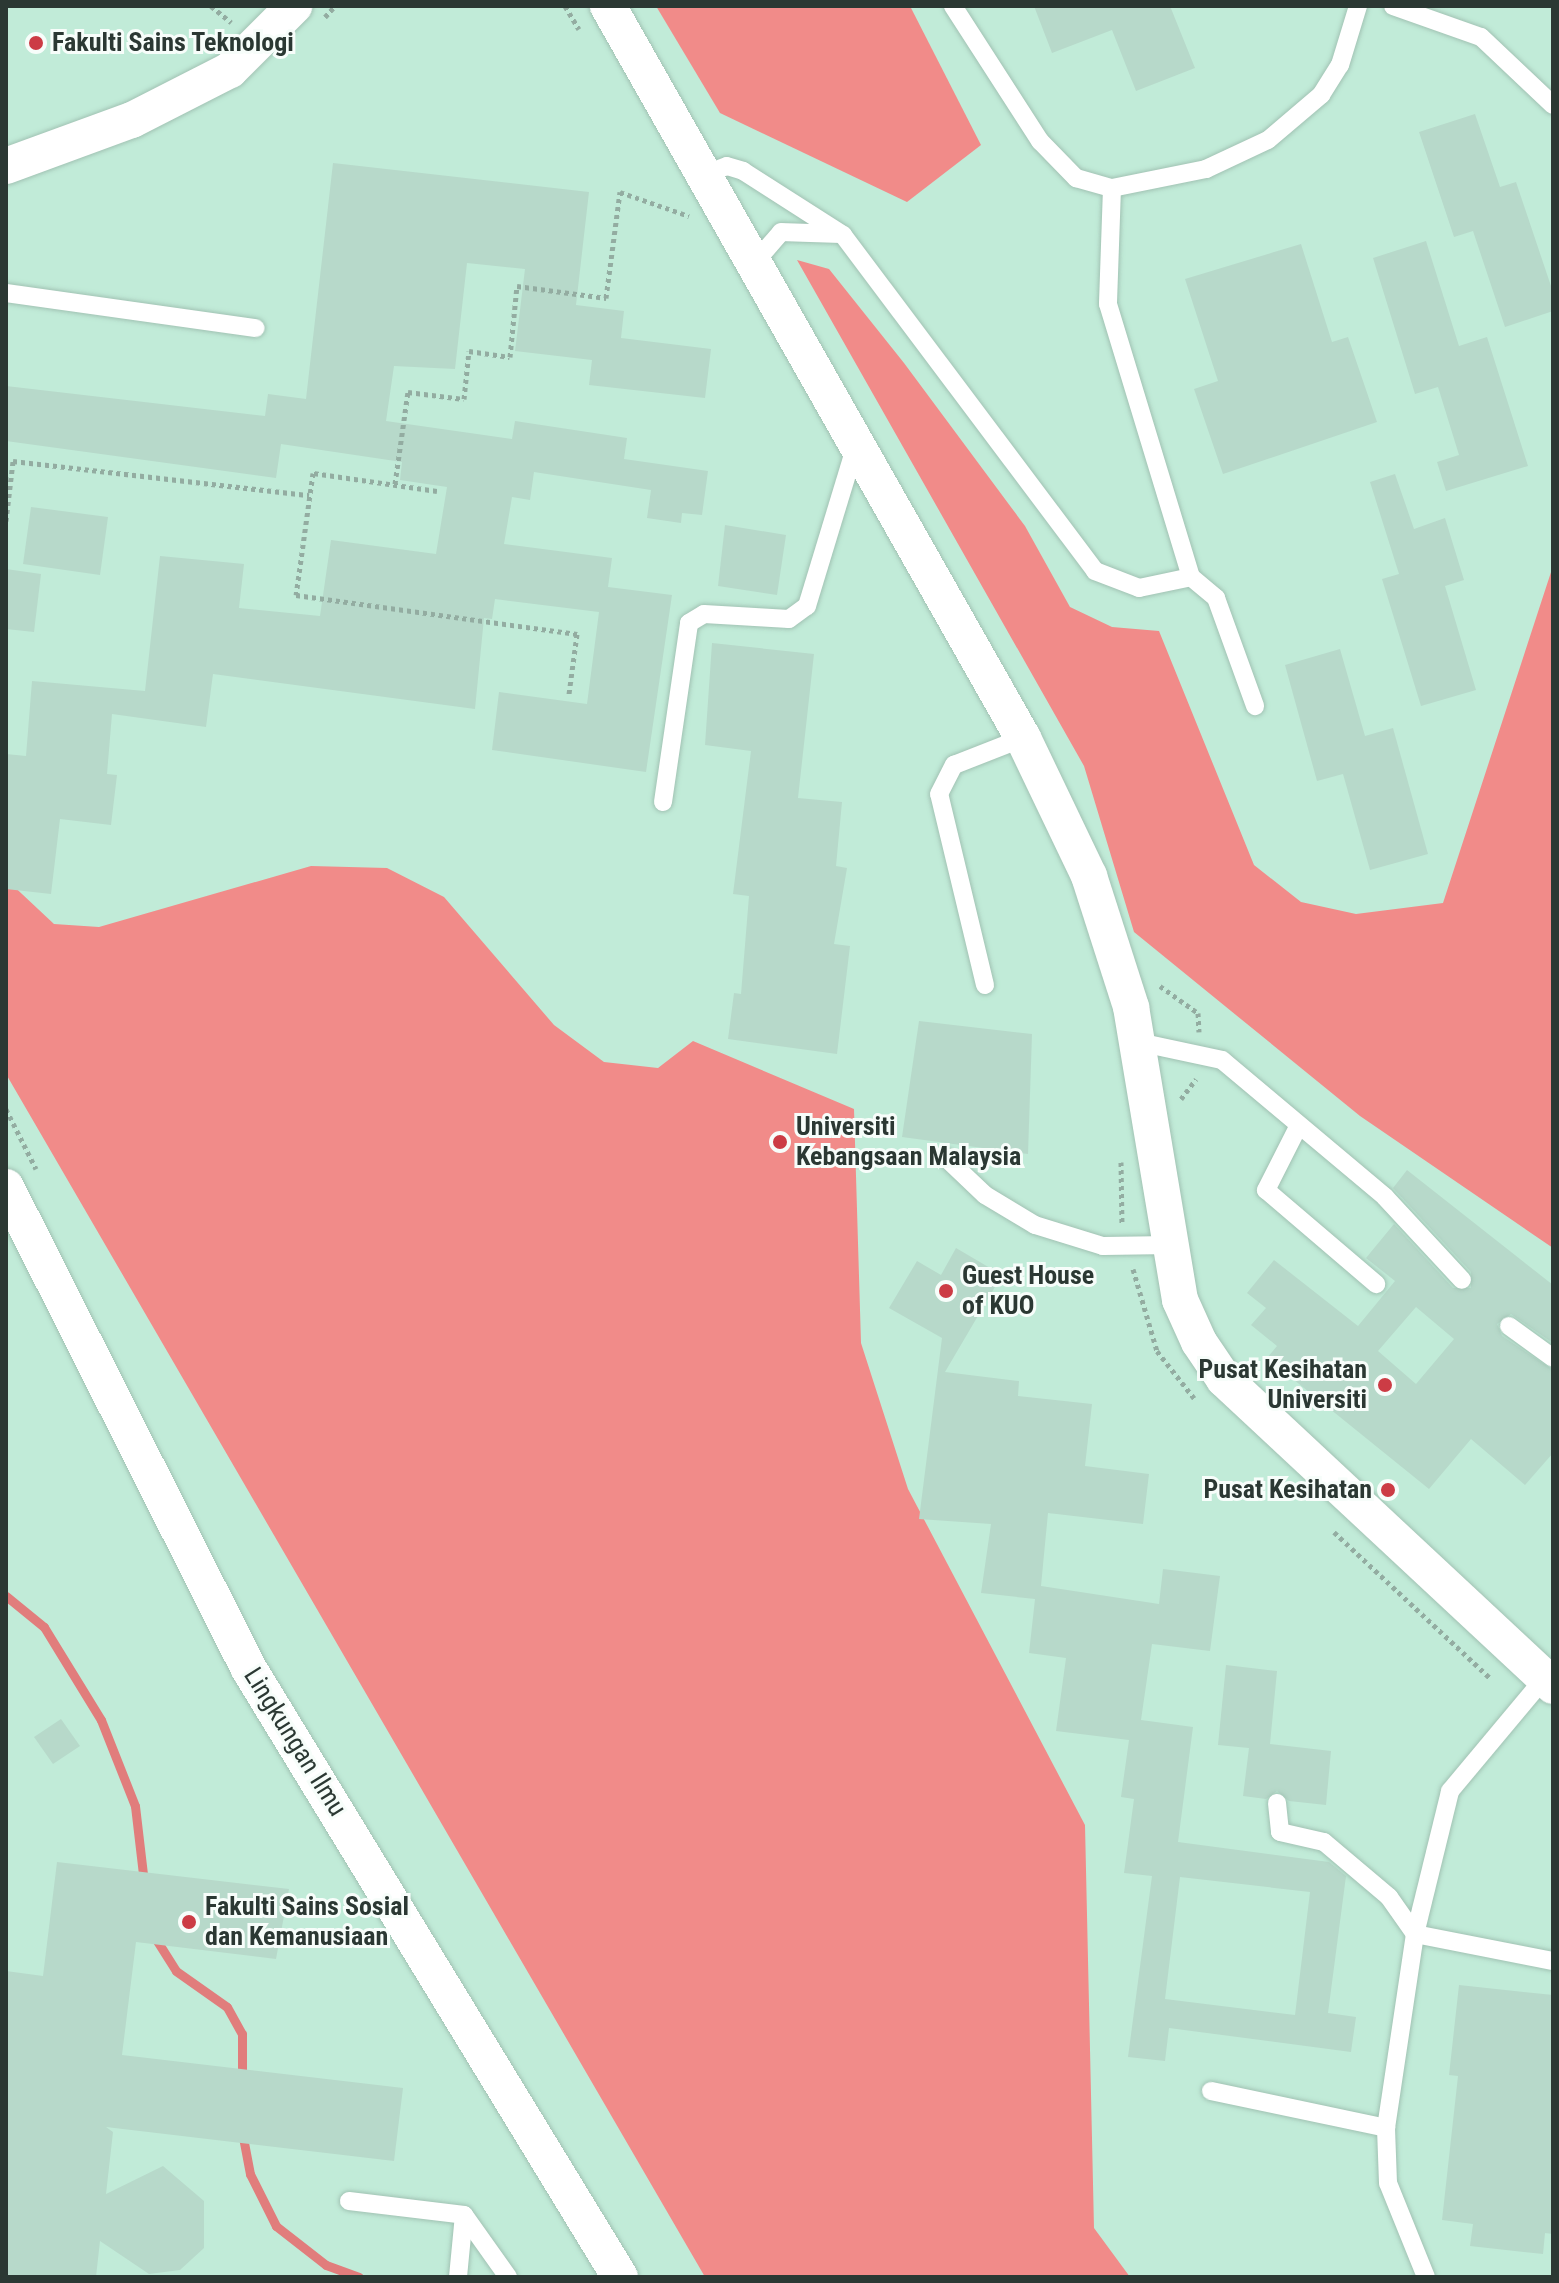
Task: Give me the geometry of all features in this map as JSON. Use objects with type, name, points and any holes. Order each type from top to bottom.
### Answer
[{"type":"street","points":[[6,166],[132,120],[230,70],[294,6]]},
{"type":"street","points":[[608,6],[756,261],[1023,738],[1089,876],[1138,1042],[1180,1300],[1224,1379],[1549,1678]]},
{"type":"street","name":"Lingkungan Ilmu","points":[[6,1187],[249,1669],[620,2277]]},
{"type":"lane","points":[[953,6],[1040,141],[1076,178],[1112,188],[1206,169],[1268,140],[1321,95],[1340,65],[1358,6]]},
{"type":"lane","points":[[1393,6],[1481,37],[1553,105]]},
{"type":"lane","points":[[706,174],[727,166],[743,171],[843,235],[1095,571],[1139,588],[1191,577]]},
{"type":"lane","points":[[1112,188],[1108,304],[1191,577],[1216,598],[1255,706]]},
{"type":"lane","points":[[756,261],[781,232],[843,235]]},
{"type":"lane","points":[[6,293],[256,328]]},
{"type":"lane","points":[[663,802],[689,623],[704,614],[789,619],[807,606],[857,441]]},
{"type":"lane","points":[[985,985],[939,794],[954,765],[1023,738]]},
{"type":"lane","points":[[1138,1042],[1212,1054],[1385,1197],[1462,1280]]},
{"type":"lane","points":[[1298,1127],[1266,1190],[1376,1284]]},
{"type":"lane","points":[[945,1157],[985,1195],[1035,1225],[1128,1246],[1171,1245]]},
{"type":"lane","points":[[1509,1326],[1553,1358]]},
{"type":"lane","points":[[1426,2277],[1388,2183],[1386,2128],[1415,1934],[1450,1791],[1549,1678]]},
{"type":"lane","points":[[1277,1803],[1280,1832],[1324,1842],[1389,1897],[1415,1934],[1553,1961]]},
{"type":"lane","points":[[1211,2091],[1386,2128]]},
{"type":"lane","points":[[349,2201],[464,2215],[508,2277]]},
{"type":"lane","points":[[458,2277],[464,2215]]},
{"type":"path","points":[[565,6],[584,38]]},
{"type":"path","points":[[395,484],[408,392],[464,399],[469,351],[510,357],[517,286],[606,298],[620,192],[694,217]]},
{"type":"path","points":[[686,205],[701,230]]},
{"type":"path","points":[[6,521],[13,461],[309,495]]},
{"type":"path","points":[[437,491],[313,473],[296,595],[577,634],[569,694]]},
{"type":"path","points":[[6,1109],[41,1179]]},
{"type":"path","points":[[1121,1152],[1128,1246],[1157,1351],[1200,1405]]},
{"type":"path","points":[[1323,1521],[1491,1679]]},
{"type":"shaded area","name":"Universiti Kebangsaan Malaysia","points":[[6,6],[1553,6],[1553,2277],[6,2277]]},
{"type":"shaded area","points":[[656,6],[910,6],[981,145],[907,202],[720,113]]},
{"type":"shaded area","points":[[797,260],[829,269],[904,363],[1025,526],[1070,607],[1112,627],[1159,631],[1254,865],[1301,902],[1356,914],[1443,903],[1553,566],[1553,1248],[1360,1116],[1134,932],[1084,766]]},
{"type":"shaded area","points":[[311,866],[387,868],[444,897],[554,1025],[604,1062],[658,1068],[693,1041],[854,1109],[861,1343],[908,1489],[1085,1825],[1094,2228],[1130,2277],[705,2277],[6,1074],[6,879],[54,924],[99,927]]},
{"type":"building","points":[[1034,6],[1170,6],[1195,68],[1136,91],[1112,30],[1052,53]]},
{"type":"building","points":[[1475,114],[1500,187],[1516,182],[1553,292],[1553,311],[1505,327],[1473,231],[1454,237],[1419,132]]},
{"type":"building","points":[[333,163],[589,192],[576,305],[624,311],[621,338],[711,349],[705,398],[589,385],[592,360],[515,351],[525,269],[467,263],[455,369],[394,366],[386,421],[512,439],[515,421],[627,438],[624,459],[708,471],[702,515],[682,513],[681,523],[647,518],[651,490],[534,472],[530,500],[512,497],[504,544],[612,558],[608,587],[672,595],[646,772],[492,750],[499,692],[587,704],[599,612],[495,599],[492,619],[484,618],[475,709],[213,674],[206,727],[112,714],[107,774],[117,775],[111,825],[60,819],[51,894],[6,889],[6,754],[26,756],[32,681],[145,691],[160,556],[244,564],[239,608],[320,616],[331,540],[436,554],[447,487],[400,480],[402,462],[281,444],[276,478],[6,441],[6,386],[265,416],[268,394],[306,399]]},
{"type":"building","points":[[1426,241],[1459,346],[1487,337],[1528,466],[1446,491],[1437,462],[1459,455],[1438,387],[1415,394],[1373,258]]},
{"type":"building","points":[[1301,244],[1332,342],[1348,337],[1377,422],[1223,474],[1194,389],[1218,381],[1185,279]]},
{"type":"building","points":[[1395,474],[1414,529],[1445,518],[1464,580],[1445,586],[1476,690],[1421,706],[1382,579],[1399,574],[1370,482]]},
{"type":"building","points":[[31,507],[108,517],[100,575],[23,564]]},
{"type":"building","points":[[725,525],[786,535],[777,595],[718,586]]},
{"type":"building","points":[[6,569],[41,574],[34,632],[6,629]]},
{"type":"building","points":[[712,643],[814,654],[798,798],[842,802],[836,866],[847,868],[834,944],[850,946],[837,1054],[728,1039],[734,993],[741,994],[749,896],[733,894],[751,751],[705,745]]},
{"type":"building","points":[[1340,649],[1365,736],[1393,728],[1428,854],[1370,870],[1343,774],[1317,781],[1285,665]]},
{"type":"building","points":[[919,1021],[1032,1034],[1028,1154],[902,1137]]},
{"type":"building","points":[[1407,1170],[1553,1285],[1553,1343],[1511,1314],[1497,1324],[1502,1336],[1553,1370],[1553,1453],[1525,1485],[1471,1439],[1429,1489],[1267,1358],[1277,1346],[1251,1325],[1266,1308],[1247,1293],[1274,1260],[1358,1326],[1395,1281],[1366,1258],[1394,1224],[1453,1288],[1471,1288],[1471,1272],[1393,1188]],"holes":[[[1416,1307],[1454,1339],[1416,1384],[1378,1351]]]},
{"type":"building","points":[[956,1248],[1002,1275],[945,1372],[1019,1381],[1018,1396],[1092,1404],[1085,1466],[1149,1474],[1143,1524],[1048,1513],[1041,1586],[1159,1604],[1163,1569],[1220,1576],[1210,1651],[1152,1644],[1141,1720],[1193,1727],[1178,1842],[1329,1862],[1346,1876],[1328,2013],[1356,2017],[1351,2052],[1169,2028],[1165,2061],[1128,2057],[1152,1876],[1124,1873],[1134,1799],[1121,1797],[1129,1740],[1056,1731],[1066,1658],[1029,1653],[1035,1599],[981,1593],[991,1524],[919,1519],[942,1338],[889,1308],[917,1261],[941,1275]],"holes":[[[1180,1877],[1310,1892],[1295,2015],[1165,1999]]]},
{"type":"building","points":[[1226,1665],[1277,1671],[1270,1744],[1331,1751],[1326,1805],[1289,1801],[1277,1791],[1266,1799],[1243,1796],[1249,1748],[1218,1745]]},
{"type":"building","points":[[61,1719],[80,1746],[53,1764],[34,1737]]},
{"type":"building","points":[[57,1862],[289,1889],[276,1959],[136,1942],[122,2055],[403,2088],[394,2161],[106,2127],[113,2132],[106,2194],[163,2166],[204,2201],[204,2248],[180,2270],[149,2274],[100,2241],[96,2277],[6,2277],[6,1971],[43,1976]]},
{"type":"building","points":[[1459,1985],[1553,1995],[1553,2234],[1545,2233],[1543,2254],[1470,2246],[1473,2224],[1442,2220],[1458,2076],[1449,2075]]},
{"type":"waterway","points":[[6,1596],[44,1627],[101,1720],[135,1806],[144,1883]]},
{"type":"waterway","points":[[154,1936],[176,1971],[227,2007],[242,2034],[242,2081]]},
{"type":"waterway","points":[[242,2132],[250,2174],[276,2226],[326,2265],[359,2277]]},
{"type":"place","name":"Fakulti Sains Teknologi","points":[[36,43]]},
{"type":"place","name":"Universiti Kebangsaan Malaysia","points":[[780,1142]]},
{"type":"place","name":"Guest House of KUO","points":[[946,1291]]},
{"type":"place","name":"Pusat Kesihatan Universiti","points":[[1385,1385]]},
{"type":"place","name":"Pusat Kesihatan","points":[[1388,1490]]},
{"type":"place","name":"Fakulti Sains Sosial dan Kemanusiaan","points":[[189,1922]]}]
